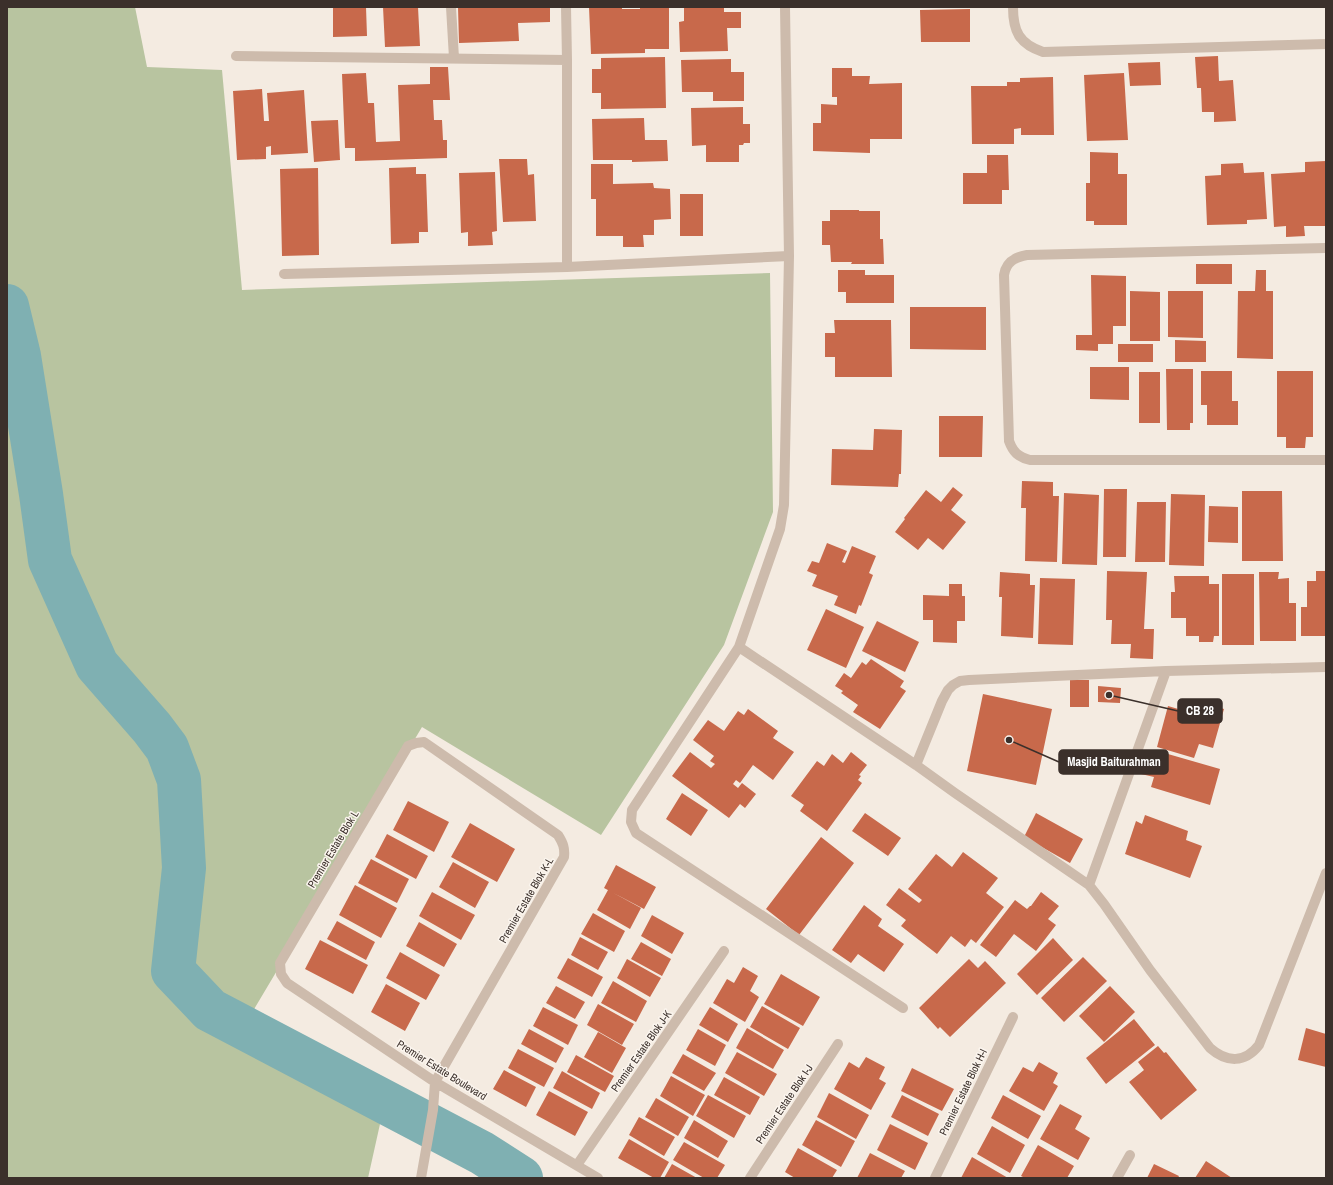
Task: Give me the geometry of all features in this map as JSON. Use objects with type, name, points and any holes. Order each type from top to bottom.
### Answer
[{"type":"street","points":[[451,7],[454,58]]},
{"type":"street","points":[[566,7],[567,267]]},
{"type":"street","points":[[785,7],[789,256],[784,505],[780,529],[739,647],[632,810],[631,822],[636,833],[903,1008]]},
{"type":"street","points":[[1013,7],[1013,20],[1017,32],[1023,42],[1043,52],[1326,44]]},
{"type":"street","points":[[236,56],[567,60]]},
{"type":"street","points":[[1326,248],[1027,255],[1019,256],[1008,263],[1004,274],[1009,441],[1015,454],[1030,460],[1326,460]]},
{"type":"street","points":[[284,274],[567,267],[789,256]]},
{"type":"street","points":[[739,647],[916,765],[1089,885],[1150,970],[1210,1048],[1222,1056],[1238,1059],[1248,1056],[1259,1045],[1326,873]]},
{"type":"street","points":[[916,765],[942,701],[948,690],[960,681],[1166,671],[1326,667]]},
{"type":"street","points":[[1089,885],[1166,671]]},
{"type":"street","name":"Premier Estate Blok L","points":[[280,974],[280,963],[408,746],[416,742]]},
{"type":"street","name":"Premier Estate Blok K-L","points":[[416,742],[424,742],[558,835],[564,845],[565,851],[564,857],[435,1082]]},
{"type":"street","name":"Premier Estate Blok J-K","points":[[577,1165],[724,951]]},
{"type":"street","name":"Premier Estate Boulevard","points":[[280,974],[287,983],[435,1082],[598,1178]]},
{"type":"street","name":"Premier Estate Blok H-I","points":[[935,1178],[1013,1017]]},
{"type":"street","name":"Premier Estate Blok I-J","points":[[750,1178],[838,1044]]},
{"type":"street","points":[[422,1175],[433,1110],[435,1082]]},
{"type":"street","points":[[1117,1178],[1130,1155]]},
{"type":"green space","points":[[7,7],[135,7],[147,67],[222,70],[242,290],[770,273],[773,512],[724,645],[601,835],[422,727],[250,1016],[384,1106],[368,1178],[7,1178]]},
{"type":"building","points":[[333,7],[366,7],[367,36],[333,37]]},
{"type":"building","points":[[383,7],[418,7],[420,46],[385,47]]},
{"type":"building","points":[[458,7],[550,7],[550,22],[518,23],[519,41],[459,43]]},
{"type":"building","points":[[589,7],[622,7],[622,9],[640,9],[640,7],[669,7],[669,49],[645,49],[645,53],[591,54]]},
{"type":"building","points":[[684,7],[724,7],[724,12],[741,12],[741,28],[727,28],[728,51],[680,52],[679,22],[684,21]]},
{"type":"building","points":[[970,9],[970,42],[921,42],[920,10]]},
{"type":"building","points":[[1218,56],[1219,81],[1233,80],[1236,121],[1214,122],[1214,112],[1202,112],[1201,88],[1197,88],[1195,57]]},
{"type":"building","points":[[665,57],[666,108],[601,109],[601,93],[592,93],[592,69],[601,69],[601,58]]},
{"type":"building","points":[[731,59],[731,72],[744,72],[744,101],[713,101],[713,92],[682,92],[681,60]]},
{"type":"building","points":[[1160,62],[1161,85],[1130,86],[1128,63]]},
{"type":"building","points":[[430,67],[448,67],[450,100],[433,100],[434,120],[442,120],[443,140],[447,140],[447,158],[355,161],[355,148],[345,148],[342,74],[366,73],[368,103],[374,103],[376,142],[400,141],[398,85],[430,84]]},
{"type":"building","points":[[832,68],[852,68],[852,76],[870,76],[869,84],[902,83],[902,139],[870,139],[870,153],[813,151],[813,123],[821,123],[821,104],[837,105],[837,97],[832,97]]},
{"type":"building","points":[[1124,73],[1128,140],[1087,141],[1084,75]]},
{"type":"building","points":[[1053,77],[1054,135],[1021,135],[1021,128],[1014,129],[1014,144],[972,144],[971,86],[1007,86],[1007,82],[1020,82],[1020,78]]},
{"type":"building","points":[[262,89],[264,121],[269,121],[267,93],[304,90],[308,153],[271,155],[271,146],[266,147],[266,159],[237,160],[233,91]]},
{"type":"building","points":[[743,107],[743,124],[750,124],[750,143],[739,145],[739,162],[706,162],[706,145],[692,146],[691,108]]},
{"type":"building","points":[[644,118],[645,140],[667,140],[668,161],[632,162],[632,160],[593,160],[592,119]]},
{"type":"building","points":[[338,120],[340,160],[314,162],[311,121]]},
{"type":"building","points":[[1090,152],[1118,153],[1118,174],[1127,174],[1127,225],[1094,225],[1094,221],[1086,221],[1086,183],[1090,183]]},
{"type":"building","points":[[987,155],[1008,155],[1009,190],[1002,190],[1002,204],[963,204],[963,173],[987,173]]},
{"type":"building","points":[[499,159],[527,159],[528,175],[534,174],[536,221],[503,222]]},
{"type":"building","points":[[1326,161],[1326,226],[1304,226],[1305,236],[1286,237],[1286,226],[1274,227],[1271,174],[1305,172],[1305,162]]},
{"type":"building","points":[[1243,163],[1244,173],[1264,172],[1267,219],[1247,220],[1247,224],[1207,225],[1205,176],[1221,175],[1221,164]]},
{"type":"building","points":[[591,164],[613,164],[613,184],[653,183],[654,188],[670,189],[671,219],[654,220],[654,235],[643,235],[644,247],[623,247],[623,236],[596,236],[596,199],[591,199]]},
{"type":"building","points":[[416,167],[416,174],[426,174],[428,232],[419,232],[419,243],[391,244],[389,168]]},
{"type":"building","points":[[318,168],[319,255],[282,256],[280,169]]},
{"type":"building","points":[[495,172],[497,231],[492,232],[493,245],[468,246],[468,232],[461,233],[459,173]]},
{"type":"building","points":[[680,194],[703,194],[703,236],[680,236]]},
{"type":"building","points":[[830,210],[880,211],[880,239],[883,239],[884,264],[851,264],[852,262],[831,262],[830,245],[822,245],[822,221],[830,221]]},
{"type":"building","points":[[1196,264],[1232,264],[1232,284],[1196,284]]},
{"type":"building","points":[[838,270],[865,270],[865,275],[894,275],[894,303],[846,303],[846,292],[838,292]]},
{"type":"building","points":[[1256,270],[1266,270],[1266,291],[1273,291],[1273,359],[1237,358],[1238,291],[1255,291]]},
{"type":"building","points":[[1091,275],[1126,276],[1126,326],[1113,326],[1113,344],[1098,344],[1098,351],[1076,350],[1076,335],[1092,335]]},
{"type":"building","points":[[1130,291],[1160,292],[1160,341],[1130,341]]},
{"type":"building","points":[[1168,291],[1203,291],[1203,338],[1168,337]]},
{"type":"building","points":[[910,307],[986,307],[986,350],[910,349]]},
{"type":"building","points":[[834,320],[891,320],[892,377],[835,377],[835,357],[825,357],[825,333],[835,333]]},
{"type":"building","points":[[1175,340],[1206,341],[1206,362],[1175,362]]},
{"type":"building","points":[[1118,344],[1153,344],[1153,362],[1118,362]]},
{"type":"building","points":[[1090,367],[1129,367],[1129,400],[1090,399]]},
{"type":"building","points":[[1166,369],[1193,369],[1193,423],[1190,423],[1190,430],[1167,430]]},
{"type":"building","points":[[1201,371],[1232,371],[1232,401],[1238,401],[1238,425],[1207,425],[1207,405],[1201,405]]},
{"type":"building","points":[[1277,371],[1313,371],[1313,437],[1306,437],[1305,448],[1286,448],[1286,437],[1277,437]]},
{"type":"building","points":[[1139,372],[1160,372],[1160,423],[1139,423]]},
{"type":"building","points":[[939,416],[983,416],[982,457],[939,457]]},
{"type":"building","points":[[874,429],[902,430],[901,474],[899,474],[898,487],[831,485],[832,449],[873,450]]},
{"type":"building","points":[[1022,481],[1053,482],[1053,496],[1059,496],[1057,562],[1025,561],[1026,508],[1021,508]]},
{"type":"building","points":[[953,487],[963,495],[951,510],[966,522],[943,550],[928,538],[918,550],[895,532],[926,490],[941,502]]},
{"type":"building","points":[[1104,489],[1127,489],[1126,557],[1103,557]]},
{"type":"building","points":[[1242,491],[1282,491],[1283,561],[1242,561]]},
{"type":"building","points":[[1064,493],[1099,495],[1097,565],[1062,564]]},
{"type":"building","points":[[1171,494],[1205,495],[1204,566],[1169,565]]},
{"type":"building","points":[[1137,502],[1166,502],[1165,562],[1135,562]]},
{"type":"building","points":[[1209,506],[1238,507],[1238,543],[1208,542]]},
{"type":"building","points":[[827,543],[847,551],[842,562],[845,563],[852,546],[876,556],[869,573],[873,575],[861,606],[859,605],[856,614],[834,605],[838,596],[812,586],[817,575],[807,571],[812,561],[819,563]]},
{"type":"building","points":[[1107,571],[1147,572],[1144,629],[1154,629],[1153,659],[1130,658],[1131,644],[1111,644],[1112,620],[1106,620]]},
{"type":"building","points":[[1316,571],[1326,571],[1326,636],[1301,636],[1301,607],[1307,607],[1307,581],[1316,581]]},
{"type":"building","points":[[1000,572],[1030,574],[1030,585],[1035,585],[1033,638],[1001,636],[1002,597],[999,597]]},
{"type":"building","points":[[1259,572],[1279,572],[1278,579],[1289,578],[1289,603],[1296,603],[1296,641],[1260,641]]},
{"type":"building","points":[[1222,574],[1254,574],[1254,645],[1222,645]]},
{"type":"building","points":[[1174,576],[1209,576],[1209,584],[1219,584],[1219,636],[1214,636],[1213,642],[1199,642],[1199,636],[1186,636],[1186,618],[1171,618],[1171,592],[1175,592]]},
{"type":"building","points":[[1040,578],[1075,579],[1073,645],[1038,644]]},
{"type":"building","points":[[949,584],[962,584],[962,596],[965,596],[965,621],[957,621],[957,643],[933,642],[933,620],[923,620],[923,595],[949,596]]},
{"type":"building","points":[[826,609],[864,627],[846,668],[807,650]]},
{"type":"building","points":[[877,621],[919,642],[905,672],[862,651]]},
{"type":"building","points":[[871,659],[904,681],[900,687],[906,691],[880,729],[853,712],[858,705],[841,693],[843,691],[835,686],[844,673],[851,678],[862,662],[866,665]]},
{"type":"building","points":[[1070,680],[1089,680],[1089,707],[1070,707]]},
{"type":"building","points":[[1098,686],[1121,688],[1120,703],[1098,702]]},
{"type":"building","points":[[983,694],[1052,709],[1036,785],[967,771]]},
{"type":"building","points":[[1196,701],[1224,709],[1213,748],[1199,744],[1194,758],[1157,747],[1168,706],[1192,713]]},
{"type":"building","points":[[748,709],[778,731],[773,738],[794,752],[773,780],[753,765],[740,783],[736,780],[733,784],[738,788],[742,783],[756,794],[745,808],[740,804],[729,818],[672,776],[690,752],[711,768],[715,764],[710,761],[714,756],[693,740],[708,720],[724,731],[738,711],[744,715]]},
{"type":"building","points":[[851,752],[867,765],[859,775],[861,776],[858,780],[862,783],[827,831],[800,811],[804,805],[791,796],[817,761],[824,766],[832,754],[843,763]]},
{"type":"building","points":[[1161,752],[1220,769],[1210,805],[1151,787],[1154,777],[1141,774],[1147,754],[1160,758]]},
{"type":"building","points":[[682,793],[708,810],[691,836],[666,819]]},
{"type":"building","points":[[408,801],[449,822],[434,852],[393,830]]},
{"type":"building","points":[[865,813],[901,838],[888,856],[852,831]]},
{"type":"building","points":[[1036,813],[1083,839],[1070,863],[1024,837]]},
{"type":"building","points":[[1145,815],[1188,831],[1186,840],[1202,846],[1190,878],[1125,854],[1136,821],[1142,824]]},
{"type":"building","points":[[470,823],[515,849],[497,882],[451,857]]},
{"type":"building","points":[[387,834],[428,856],[416,879],[375,857]]},
{"type":"building","points":[[821,837],[854,863],[799,935],[766,909]]},
{"type":"building","points":[[963,852],[998,878],[986,893],[1004,907],[976,943],[971,939],[965,947],[951,936],[937,954],[901,926],[906,920],[886,905],[899,888],[919,903],[922,900],[908,889],[936,854],[952,867]]},
{"type":"building","points":[[371,859],[409,879],[397,903],[358,883]]},
{"type":"building","points":[[453,862],[489,882],[475,908],[439,887]]},
{"type":"building","points":[[616,865],[656,887],[644,909],[604,888]]},
{"type":"building","points":[[355,885],[397,908],[381,938],[339,915]]},
{"type":"building","points":[[608,890],[641,908],[630,929],[597,910]]},
{"type":"building","points":[[432,892],[475,915],[461,940],[419,916]]},
{"type":"building","points":[[1041,892],[1059,906],[1048,919],[1056,925],[1036,951],[1014,934],[996,957],[980,945],[1015,900],[1027,909]]},
{"type":"building","points":[[864,905],[882,919],[878,926],[904,944],[884,972],[858,954],[851,963],[832,950]]},
{"type":"building","points":[[593,913],[625,931],[614,952],[581,934]]},
{"type":"building","points":[[652,915],[684,933],[672,954],[641,936]]},
{"type":"building","points":[[337,921],[375,942],[366,960],[327,939]]},
{"type":"building","points":[[419,922],[457,944],[444,967],[406,946]]},
{"type":"building","points":[[580,937],[608,952],[598,970],[571,955]]},
{"type":"building","points":[[1053,938],[1073,960],[1037,995],[1017,974]]},
{"type":"building","points":[[320,940],[368,965],[353,994],[305,969]]},
{"type":"building","points":[[641,942],[671,959],[662,976],[631,959]]},
{"type":"building","points":[[400,952],[440,975],[426,1000],[386,978]]},
{"type":"building","points":[[1083,957],[1107,981],[1064,1022],[1041,998]]},
{"type":"building","points":[[568,958],[603,977],[592,997],[557,978]]},
{"type":"building","points":[[627,959],[661,978],[650,997],[617,978]]},
{"type":"building","points":[[969,959],[978,968],[985,961],[1006,983],[950,1037],[940,1027],[938,1029],[919,1008]]},
{"type":"building","points":[[743,967],[758,976],[750,991],[759,997],[745,1022],[713,1003],[727,979],[734,983]]},
{"type":"building","points":[[781,974],[820,997],[803,1026],[764,1004]]},
{"type":"building","points":[[613,981],[647,1001],[636,1022],[601,1003]]},
{"type":"building","points":[[386,984],[420,1003],[405,1031],[371,1012]]},
{"type":"building","points":[[556,986],[585,1002],[575,1019],[546,1003]]},
{"type":"building","points":[[1110,986],[1135,1012],[1104,1042],[1079,1016]]},
{"type":"building","points":[[598,1004],[634,1024],[622,1045],[587,1025]]},
{"type":"building","points":[[762,1006],[800,1028],[788,1049],[750,1027]]},
{"type":"building","points":[[543,1007],[578,1025],[568,1045],[533,1026]]},
{"type":"building","points":[[710,1007],[738,1024],[728,1042],[699,1025]]},
{"type":"building","points":[[1134,1019],[1155,1045],[1106,1084],[1086,1058]]},
{"type":"building","points":[[747,1028],[784,1050],[773,1069],[736,1048]]},
{"type":"building","points":[[1306,1028],[1326,1034],[1326,1067],[1298,1060]]},
{"type":"building","points":[[529,1029],[564,1048],[556,1063],[521,1044]]},
{"type":"building","points":[[698,1029],[726,1045],[715,1066],[686,1050]]},
{"type":"building","points":[[598,1032],[626,1048],[612,1073],[584,1057]]},
{"type":"building","points":[[1158,1046],[1164,1053],[1166,1052],[1197,1090],[1161,1120],[1129,1082],[1144,1070],[1138,1062]]},
{"type":"building","points":[[518,1049],[554,1068],[544,1087],[508,1068]]},
{"type":"building","points":[[737,1052],[777,1074],[764,1096],[725,1073]]},
{"type":"building","points":[[683,1054],[716,1073],[704,1091],[672,1073]]},
{"type":"building","points":[[576,1055],[614,1076],[605,1092],[567,1072]]},
{"type":"building","points":[[866,1057],[885,1067],[879,1079],[886,1083],[871,1110],[834,1089],[849,1062],[859,1068]]},
{"type":"building","points":[[1039,1062],[1058,1073],[1053,1083],[1058,1086],[1044,1111],[1009,1091],[1023,1067],[1033,1072]]},
{"type":"building","points":[[912,1068],[954,1089],[942,1111],[901,1091]]},
{"type":"building","points":[[504,1070],[536,1087],[526,1107],[493,1089]]},
{"type":"building","points":[[562,1071],[600,1093],[592,1109],[553,1088]]},
{"type":"building","points":[[671,1076],[705,1095],[693,1116],[660,1096]]},
{"type":"building","points":[[724,1077],[760,1097],[750,1115],[714,1095]]},
{"type":"building","points":[[549,1091],[588,1112],[575,1136],[536,1115]]},
{"type":"building","points":[[829,1093],[869,1115],[856,1139],[817,1117]]},
{"type":"building","points":[[708,1095],[746,1116],[734,1138],[696,1116]]},
{"type":"building","points":[[902,1095],[939,1114],[928,1136],[891,1117]]},
{"type":"building","points":[[1003,1095],[1041,1116],[1028,1139],[991,1118]]},
{"type":"building","points":[[656,1098],[689,1117],[678,1136],[645,1117]]},
{"type":"building","points":[[1060,1104],[1082,1116],[1075,1129],[1090,1138],[1078,1160],[1040,1139]]},
{"type":"building","points":[[639,1117],[675,1137],[664,1156],[629,1135]]},
{"type":"building","points":[[694,1120],[728,1141],[718,1158],[684,1138]]},
{"type":"building","points":[[816,1120],[855,1141],[841,1167],[802,1145]]},
{"type":"building","points":[[890,1124],[928,1143],[915,1170],[877,1150]]},
{"type":"building","points":[[992,1126],[1025,1145],[1010,1173],[977,1154]]},
{"type":"building","points":[[629,1139],[669,1162],[660,1178],[654,1178],[618,1158]]},
{"type":"building","points":[[684,1142],[725,1165],[717,1178],[704,1178],[673,1160]]},
{"type":"building","points":[[1038,1145],[1074,1166],[1067,1178],[1025,1178],[1021,1176]]},
{"type":"building","points":[[798,1148],[837,1170],[832,1178],[795,1178],[785,1172]]},
{"type":"building","points":[[870,1153],[905,1171],[901,1178],[857,1178]]},
{"type":"building","points":[[972,1157],[1008,1178],[961,1178]]},
{"type":"building","points":[[1206,1161],[1232,1178],[1195,1178]]},
{"type":"building","points":[[672,1164],[697,1178],[664,1178]]},
{"type":"building","points":[[1154,1164],[1179,1176],[1178,1178],[1147,1178]]},
{"type":"waterway","points":[[7,306],[19,356],[50,560],[97,665],[152,728],[167,748],[179,780],[184,868],[173,971],[210,1010],[482,1153],[521,1178]]},
{"type":"place","name":"CB 28","points":[[1109,695]]},
{"type":"place","name":"Masjid Baiturahman","points":[[1009,740]]}]
